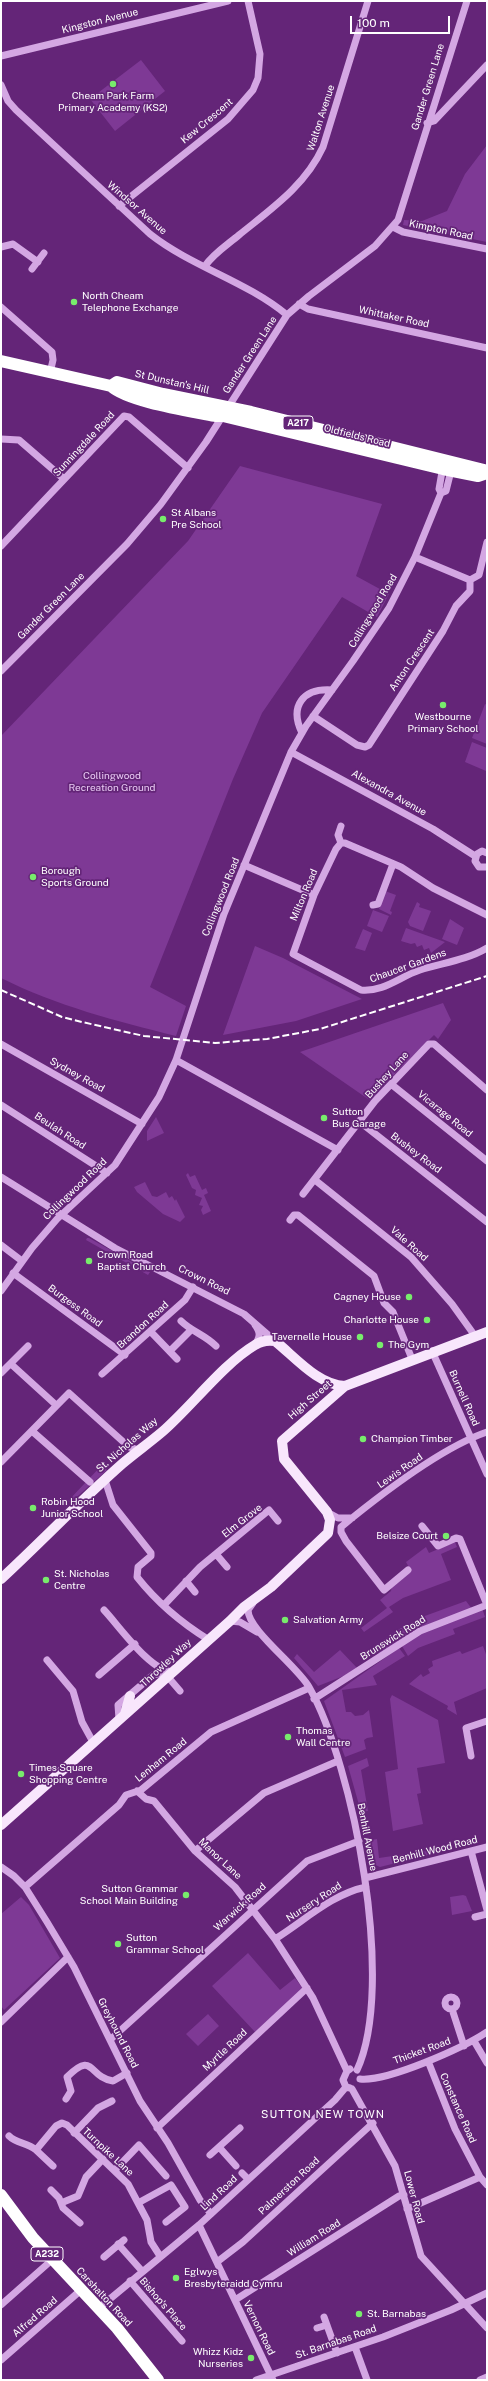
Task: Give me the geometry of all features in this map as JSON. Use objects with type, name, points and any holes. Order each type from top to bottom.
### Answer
[{"type":"highway","name":"A217","points":[[1,361],[111,386],[117,391],[140,399],[215,416],[226,411]]},
{"type":"highway","name":"Oldfields Road","points":[[226,411],[448,466],[478,476],[487,473]]},
{"type":"highway","name":"Carshalton Road","points":[[1,2194],[33,2238],[99,2308],[156,2380]]},
{"type":"main road","name":"High Street","points":[[327,1512],[284,1459],[282,1441],[345,1386],[432,1351],[487,1332]]},
{"type":"main road","name":"St. Nicholas Way","points":[[1,1579],[105,1480],[162,1432],[228,1368],[255,1345],[269,1340],[275,1341]]},
{"type":"main road","name":"Crown Road","points":[[275,1341],[323,1380],[334,1386],[345,1386]]},
{"type":"main road","points":[[322,1405],[328,1397],[328,1392],[323,1380]]},
{"type":"main road","name":"Throwley Way","points":[[1,1825],[169,1674],[230,1622],[237,1612],[271,1587],[324,1537],[330,1526],[327,1512]]},
{"type":"main road","points":[[122,1717],[130,1696]]},
{"type":"main road","points":[[1,1815],[18,1809]]},
{"type":"street","name":"Kingston Avenue","points":[[1,56],[228,1]]},
{"type":"street","name":"Kew Crescent","points":[[119,206],[228,119],[253,90],[258,78],[260,54],[248,1]]},
{"type":"street","name":"Walton Avenue","points":[[204,266],[218,252],[301,183],[314,166],[323,147],[368,1]]},
{"type":"street","name":"Gander Green Lane","points":[[1,671],[127,544],[161,504],[188,468],[226,411],[287,315],[299,304],[376,246],[393,227],[404,205],[435,100],[467,1]]},
{"type":"street","points":[[428,123],[434,121],[487,65]]},
{"type":"street","name":"Windsor Avenue","points":[[1,84],[8,101],[16,110],[119,206],[163,244],[233,281],[287,315]]},
{"type":"street","points":[[435,100],[446,108]]},
{"type":"street","name":"Kimpton Road","points":[[393,227],[403,232],[487,249]]},
{"type":"street","points":[[1,247],[13,244],[38,262]]},
{"type":"street","points":[[32,269],[44,253]]},
{"type":"street","name":"Whittaker Road","points":[[299,304],[308,309],[487,348]]},
{"type":"street","points":[[1,307],[52,352],[53,360],[50,373]]},
{"type":"street","name":"Sunningdale Road","points":[[1,546],[124,416],[129,417],[188,468]]},
{"type":"street","points":[[1,439],[19,440],[64,479]]},
{"type":"street","name":"Collingwood Road","points":[[1,1291],[22,1261],[62,1215],[107,1173],[126,1150],[159,1097],[176,1060],[224,914],[291,752],[313,716],[382,619],[415,557],[441,493],[440,489],[448,466]]},
{"type":"street","points":[[415,557],[470,580],[478,575],[487,542]]},
{"type":"street","name":"Anton Crescent","points":[[313,716],[357,745],[365,747],[369,744],[443,631],[456,606],[470,591],[470,580]]},
{"type":"street","points":[[302,733],[296,722],[296,710],[301,700],[311,693],[322,689],[332,690]]},
{"type":"street","name":"Alexandra Avenue","points":[[291,752],[433,829],[475,856],[477,866],[487,867]]},
{"type":"street","points":[[341,826],[338,835],[339,844],[345,843],[394,864],[433,888],[487,916]]},
{"type":"street","name":"Milton Road","points":[[293,954],[314,895],[339,844]]},
{"type":"street","points":[[475,856],[479,852],[487,853]]},
{"type":"street","points":[[373,905],[378,904],[394,864]]},
{"type":"street","points":[[244,865],[314,895]]},
{"type":"street","name":"Chaucer Gardens","points":[[293,954],[361,990],[370,991],[392,984],[424,969],[459,958],[472,957],[487,948]]},
{"type":"street","name":"Bushey Lane","points":[[360,1122],[391,1084],[432,1043],[487,1090]]},
{"type":"street","name":"Sydney Road","points":[[1,1044],[142,1124]]},
{"type":"street","points":[[176,1060],[338,1150]]},
{"type":"street","name":"Vicarage Road","points":[[391,1084],[487,1161]]},
{"type":"street","name":"Beulah Road","points":[[1,1104],[107,1173]]},
{"type":"street","points":[[303,1194],[360,1122]]},
{"type":"street","name":"Bushey Road","points":[[360,1122],[484,1220]]},
{"type":"street","name":"Crown Road","points":[[1,1176],[109,1245],[193,1287],[252,1319],[275,1341]]},
{"type":"street","name":"Vale Road","points":[[315,1180],[411,1257],[452,1304],[475,1336]]},
{"type":"street","points":[[484,1220],[487,1211]]},
{"type":"street","points":[[290,1220],[294,1215],[298,1215],[374,1276],[384,1303],[393,1312],[412,1359]]},
{"type":"street","points":[[1,1245],[22,1261]]},
{"type":"street","name":"Burgess Road","points":[[13,1274],[125,1355]]},
{"type":"street","name":"Brandon Road","points":[[102,1374],[151,1332],[185,1300],[193,1287]]},
{"type":"street","points":[[252,1319],[260,1331],[260,1338],[255,1345]]},
{"type":"street","points":[[181,1321],[191,1330],[208,1337],[216,1346]]},
{"type":"street","points":[[170,1351],[191,1330]]},
{"type":"street","points":[[151,1332],[177,1359]]},
{"type":"street","points":[[1,1373],[28,1346]]},
{"type":"street","name":"Burnell Road","points":[[432,1351],[487,1474]]},
{"type":"street","points":[[11,1364],[56,1405]]},
{"type":"street","points":[[1,1462],[66,1394],[71,1393],[129,1447],[139,1450]]},
{"type":"street","points":[[32,1431],[90,1482]]},
{"type":"street","name":"Lewis Road","points":[[408,1570],[384,1590],[340,1532],[342,1527],[352,1518],[429,1462],[471,1437],[487,1432]]},
{"type":"street","points":[[105,1480],[113,1505],[152,1555],[138,1567],[135,1573],[139,1581],[164,1605],[194,1630],[209,1640]]},
{"type":"street","name":"Elm Grove","points":[[164,1605],[186,1581],[269,1510],[278,1521]]},
{"type":"street","points":[[327,1512],[338,1518],[352,1518]]},
{"type":"street","points":[[422,1526],[438,1546],[456,1538],[460,1539],[487,1605]]},
{"type":"street","points":[[216,1554],[228,1567]]},
{"type":"street","points":[[186,1581],[195,1592]]},
{"type":"street","name":"Benhill Avenue","points":[[254,1600],[248,1610],[248,1615],[259,1632],[291,1663],[309,1688],[314,1699],[338,1761],[348,1793],[359,1841],[366,1887],[370,1942],[370,2006],[366,2043],[357,2070]]},
{"type":"street","name":"Brunswick Road","points":[[314,1699],[427,1627],[487,1605]]},
{"type":"street","points":[[104,1610],[154,1664],[169,1674],[180,1691]]},
{"type":"street","name":"Benhill Avenue","points":[[230,1622],[240,1622],[259,1632]]},
{"type":"street","points":[[99,1675],[135,1644]]},
{"type":"street","points":[[47,1660],[73,1691],[82,1722],[93,1742]]},
{"type":"street","points":[[153,1675],[154,1664]]},
{"type":"street","points":[[130,1696],[153,1675],[169,1674]]},
{"type":"street","name":"Lenham Road","points":[[25,1887],[35,1880],[126,1795],[141,1790],[211,1732],[309,1688]]},
{"type":"street","points":[[471,1756],[466,1728],[487,1721]]},
{"type":"street","points":[[195,1851],[264,1793],[338,1761]]},
{"type":"street","name":"Manor Lane","points":[[137,1791],[146,1798],[154,1801],[195,1851],[235,1887],[253,1908],[307,1988],[347,2071]]},
{"type":"street","name":"Warwick Road","points":[[111,2039],[253,1908],[307,1861],[359,1841]]},
{"type":"street","name":"Benhill Wood Road","points":[[365,1878],[487,1848]]},
{"type":"street","points":[[471,1851],[487,1910]]},
{"type":"street","name":"Greyhound Road","points":[[1,1867],[14,1876],[25,1887],[68,1957],[96,2015],[111,2039],[126,2073],[200,2200],[211,2214]]},
{"type":"street","name":"Nursery Road","points":[[275,1939],[324,1906],[353,1890],[366,1887]]},
{"type":"street","points":[[475,1917],[487,1914]]},
{"type":"street","points":[[1,2022],[68,1957]]},
{"type":"street","name":"Myrtle Road","points":[[157,2128],[307,1988]]},
{"type":"street","points":[[452,2009],[464,2046]]},
{"type":"street","name":"Thicket Road","points":[[360,2079],[372,2079],[428,2061],[464,2046],[487,2032]]},
{"type":"street","points":[[474,2041],[487,2063]]},
{"type":"street","name":"Constance Road","points":[[428,2061],[455,2129],[480,2177],[487,2185]]},
{"type":"street","points":[[66,2100],[72,2091],[67,2077],[80,2066],[85,2064],[90,2066],[102,2077],[113,2081],[126,2073]]},
{"type":"street","points":[[349,2088],[343,2080],[347,2071],[350,2069],[357,2070],[360,2079]]},
{"type":"street","name":"Lind Road","points":[[99,2308],[199,2225],[335,2100],[360,2079]]},
{"type":"street","name":"Lower Road","points":[[349,2088],[390,2154],[404,2195],[421,2256],[487,2328]]},
{"type":"street","points":[[74,2133],[98,2108],[112,2101]]},
{"type":"street","name":"Palmerston Road","points":[[217,2262],[243,2242],[372,2123]]},
{"type":"street","name":"Turnpike Lane","points":[[36,2150],[59,2124],[67,2125],[128,2184],[147,2220],[151,2242],[160,2256]]},
{"type":"street","points":[[210,2155],[240,2128]]},
{"type":"street","points":[[9,2136],[16,2142],[28,2144],[53,2166]]},
{"type":"street","points":[[115,2170],[139,2145],[166,2176]]},
{"type":"street","points":[[219,2148],[236,2166]]},
{"type":"street","points":[[61,2203],[78,2196],[86,2178],[103,2160]]},
{"type":"street","points":[[242,2173],[248,2179]]},
{"type":"street","points":[[407,2210],[480,2177]]},
{"type":"street","points":[[138,2203],[171,2185],[185,2207],[166,2222]]},
{"type":"street","points":[[51,2190],[57,2194],[63,2208],[80,2223]]},
{"type":"street","name":"William Road","points":[[235,2300],[399,2196],[404,2195]]},
{"type":"street","name":"Vernon Road","points":[[199,2225],[272,2378]]},
{"type":"street","points":[[104,2257],[121,2242],[142,2271]]},
{"type":"street","points":[[1,2305],[53,2259]]},
{"type":"street","name":"Bishop's Place","points":[[130,2281],[182,2341]]},
{"type":"street","name":"Alfred Road","points":[[1,2360],[81,2290]]},
{"type":"street","name":"St. Barnabas Road","points":[[256,2380],[272,2378],[355,2347],[487,2294]]},
{"type":"street","points":[[324,2317],[337,2353]]},
{"type":"street","points":[[317,2328],[327,2325]]},
{"type":"street","points":[[355,2347],[367,2380]]},
{"type":"street","points":[[480,2380],[487,2377]]},
{"type":"green space","points":[[141,60],[165,91],[115,131],[90,99]]},
{"type":"green space","points":[[487,145],[487,242],[403,225],[404,220],[422,221],[447,211],[465,174]]},
{"type":"green space","name":"Collingwood Recreation Ground","points":[[240,466],[382,504],[356,576],[389,594],[377,617],[342,597],[262,713],[233,779],[150,987],[186,1006],[176,1036],[65,1005],[1,978],[1,736],[188,541]]},
{"type":"green space","points":[[485,704],[487,705],[487,744],[472,738]]},
{"type":"green space","points":[[472,742],[487,748],[486,771],[465,762]]},
{"type":"green space","points":[[385,891],[396,895],[390,911],[392,912],[391,915],[379,909]]},
{"type":"green space","points":[[417,902],[420,904],[419,907],[431,911],[423,931],[410,926],[408,922]]},
{"type":"green space","points":[[373,910],[389,916],[382,932],[367,926]]},
{"type":"green space","points":[[450,919],[464,928],[457,945],[442,939]]},
{"type":"green space","points":[[406,928],[445,942],[431,953],[429,948],[424,950],[422,945],[417,947],[415,943],[411,944],[401,941]]},
{"type":"green space","points":[[363,929],[372,933],[365,951],[355,948]]},
{"type":"green space","points":[[255,946],[283,958],[362,999],[296,1021],[223,1035]]},
{"type":"green space","points":[[443,1003],[451,1020],[438,1039],[434,1035],[388,1081],[371,1101],[300,1052]]},
{"type":"green space","points":[[156,1117],[164,1133],[147,1141],[147,1131]]},
{"type":"green space","points":[[188,1173],[190,1177],[195,1175],[202,1190],[206,1188],[208,1193],[204,1195],[211,1211],[203,1215],[201,1210],[203,1206],[199,1205],[202,1198],[195,1195],[196,1190],[192,1188],[186,1175]]},
{"type":"green space","points":[[145,1182],[152,1196],[157,1197],[166,1192],[169,1198],[172,1196],[175,1201],[176,1199],[185,1217],[180,1222],[163,1214],[137,1192],[134,1187]]},
{"type":"green space","points":[[87,1238],[150,1272],[148,1275],[86,1240]]},
{"type":"green space","points":[[102,1465],[107,1470],[70,1503],[68,1501]]},
{"type":"green space","points":[[455,1542],[457,1547],[441,1554],[451,1580],[403,1598],[389,1607],[393,1612],[364,1632],[361,1628],[387,1608],[380,1600],[391,1591],[392,1586],[411,1571],[406,1562],[426,1547],[429,1553]]},
{"type":"green space","points":[[466,1601],[472,1609],[420,1628],[417,1621],[422,1617]]},
{"type":"green space","points":[[482,1608],[485,1617],[453,1629],[455,1634],[418,1648],[408,1656],[402,1646],[421,1632]]},
{"type":"green space","points":[[414,1623],[417,1630],[380,1654],[373,1647],[401,1628]]},
{"type":"green space","points":[[483,1646],[487,1657],[487,1688],[454,1702],[457,1715],[447,1709],[448,1706],[409,1684],[421,1674],[423,1677],[430,1673],[428,1669],[433,1666],[432,1661],[460,1651],[462,1654]]},
{"type":"green space","points":[[399,1648],[405,1656],[373,1676],[377,1685],[342,1690],[346,1712],[351,1712],[355,1716],[363,1715],[369,1710],[373,1737],[364,1740],[366,1749],[345,1757],[324,1701]]},
{"type":"green space","points":[[340,1650],[359,1670],[318,1686],[294,1658],[297,1654],[314,1672]]},
{"type":"green space","points":[[392,1695],[438,1720],[445,1763],[417,1768],[421,1793],[417,1794],[423,1824],[393,1831],[385,1772],[398,1769],[390,1699]]},
{"type":"green space","points":[[367,1758],[369,1766],[361,1770],[368,1811],[361,1812],[348,1766]]},
{"type":"green space","points":[[377,1839],[379,1858],[447,1848],[448,1850],[380,1867],[371,1863],[367,1841]]},
{"type":"green space","points":[[466,1896],[472,1911],[452,1915],[450,1897]]},
{"type":"green space","points":[[21,1897],[29,1905],[60,1958],[4,2010],[1,2006],[1,1914]]},
{"type":"green space","points":[[248,1953],[280,1990],[295,1978],[303,1989],[255,2032],[212,1986]]},
{"type":"green space","points":[[208,2014],[219,2026],[198,2046],[186,2034]]},
{"type":"railway","points":[[1,990],[62,1017],[82,1022],[144,1036],[215,1043],[267,1039],[320,1029],[487,976]]},
{"type":"place","name":"Cheam Park Farm Primary Academy (KS2)","points":[[113,84]]},
{"type":"place","name":"North Cheam Telephone Exchange","points":[[74,302]]},
{"type":"place","name":"St Albans Pre School","points":[[163,519]]},
{"type":"place","name":"Westbourne Primary School","points":[[443,705]]},
{"type":"place","name":"Borough Sports Ground","points":[[33,877]]},
{"type":"place","name":"Sutton Bus Garage","points":[[324,1118]]},
{"type":"place","name":"Crown Road Baptist Church","points":[[89,1261]]},
{"type":"place","name":"Cagney House","points":[[409,1297]]},
{"type":"place","name":"Charlotte House","points":[[427,1320]]},
{"type":"place","name":"Tavernelle House","points":[[360,1337]]},
{"type":"place","name":"The Gym","points":[[380,1345]]},
{"type":"place","name":"Champion Timber","points":[[363,1439]]},
{"type":"place","name":"Robin Hood Junior School","points":[[33,1508]]},
{"type":"place","name":"Belsize Court","points":[[446,1536]]},
{"type":"place","name":"St. Nicholas Centre","points":[[46,1580]]},
{"type":"place","name":"Salvation Army","points":[[285,1620]]},
{"type":"place","name":"Thomas Wall Centre","points":[[288,1737]]},
{"type":"place","name":"Times Square Shopping Centre","points":[[21,1774]]},
{"type":"place","name":"Sutton Grammar School Main Building","points":[[186,1895]]},
{"type":"place","name":"Sutton Grammar School","points":[[118,1944]]},
{"type":"place","name":"Eglwys Bresbyteraidd Cymru","points":[[176,2278]]},
{"type":"place","name":"St. Barnabas","points":[[359,2314]]},
{"type":"place","name":"Whizz Kidz Nurseries","points":[[251,2358]]},
{"type":"district","name":"SUTTON NEW TOWN","points":[[323,2115]]}]
